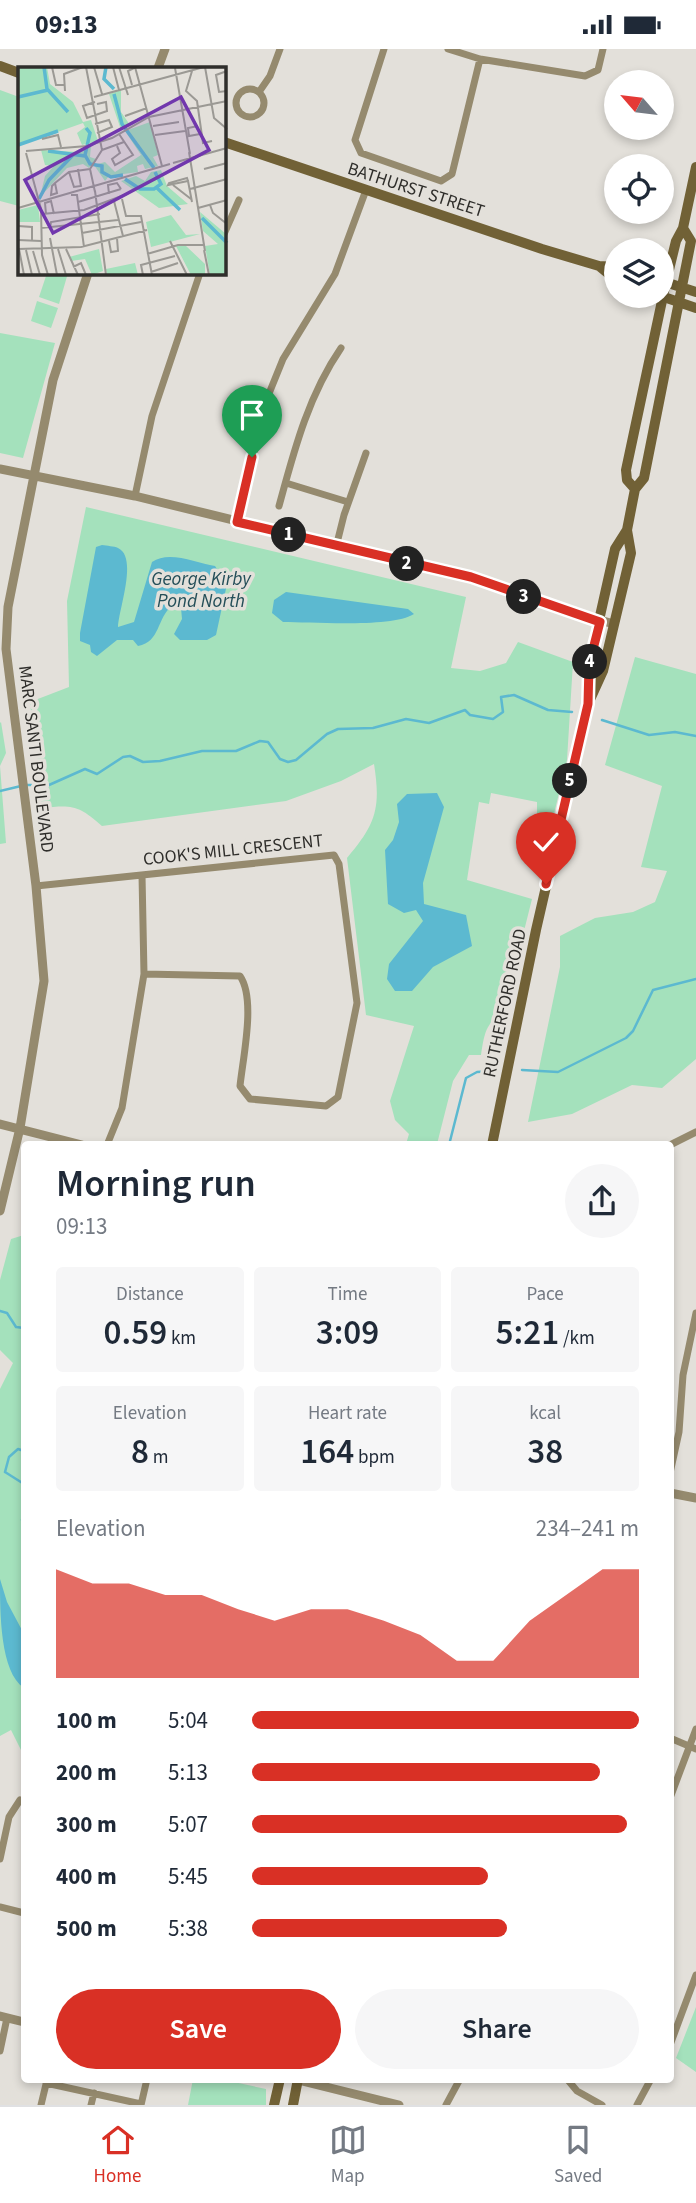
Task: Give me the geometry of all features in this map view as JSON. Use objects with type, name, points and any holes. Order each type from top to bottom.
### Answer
[{"type":"main road","points":[[0,67],[18,73]]},
{"type":"main road","name":"BATHURST STREET","points":[[226,143],[604,267]]},
{"type":"main road","points":[[684,227],[696,167]]},
{"type":"main road","name":"RUTHERFORD ROAD","points":[[674,247],[684,227]]},
{"type":"main road","name":"RUTHERFORD ROAD","points":[[588,704],[589,665],[615,549],[626,530],[635,489],[644,478],[691,241],[684,227]]},
{"type":"main road","name":"BATHURST STREET","points":[[599,267],[604,271]]},
{"type":"main road","points":[[674,284],[696,292]]},
{"type":"main road","points":[[674,300],[696,308]]},
{"type":"main road","name":"RUTHERFORD ROAD","points":[[635,489],[627,480],[626,470],[660,308]]},
{"type":"main road","name":"RUTHERFORD ROAD","points":[[493,1141],[536,930],[588,704],[603,671],[631,553],[626,530]]},
{"type":"main road","points":[[274,2105],[279,2083]]},
{"type":"main road","points":[[293,2105],[296,2083]]},
{"type":"street","points":[[158,67],[165,49]]},
{"type":"street","points":[[258,92],[270,76],[279,49]]},
{"type":"street","points":[[384,49],[355,140],[361,153],[441,181],[452,174],[480,59]]},
{"type":"street","points":[[448,49],[480,59],[585,76],[598,70],[603,49]]},
{"type":"street","points":[[237,522],[268,395],[283,359],[335,274],[366,190]]},
{"type":"street","points":[[226,229],[239,200]]},
{"type":"street","name":"MARC SANTI BOULEVARD","points":[[0,1211],[20,1128],[44,981],[22,760],[6,649],[8,607],[53,380],[87,275]]},
{"type":"street","points":[[135,496],[152,417],[199,275]]},
{"type":"street","points":[[279,506],[306,417],[326,369],[341,348]]},
{"type":"street","points":[[336,547],[348,502],[366,453]]},
{"type":"street","points":[[0,469],[135,496],[336,547],[471,577],[600,622],[614,624]]},
{"type":"street","points":[[285,483],[348,502]]},
{"type":"street","name":"COOK'S MILL CRESCENT","points":[[36,886],[334,855],[339,865],[357,1003],[338,1097],[326,1106],[250,1099],[240,1086],[247,1009],[246,985],[240,976],[144,974]]},
{"type":"street","points":[[109,1141],[122,1108],[136,1040],[144,974],[142,876]]},
{"type":"street","points":[[0,1124],[67,1141]]},
{"type":"street","points":[[674,1144],[696,1132]]},
{"type":"street","points":[[674,1455],[679,1432],[683,1375],[696,1313]]},
{"type":"street","points":[[674,1494],[696,1498]]},
{"type":"street","points":[[674,1789],[692,1747],[696,1729]]},
{"type":"street","points":[[674,1740],[692,1747]]},
{"type":"street","points":[[0,1859],[9,1817],[20,1800]]},
{"type":"street","points":[[0,1907],[21,1912]]},
{"type":"street","points":[[674,2034],[696,1975]]},
{"type":"street","points":[[0,2051],[4,2017],[21,2021]]},
{"type":"street","points":[[41,2105],[46,2083]]},
{"type":"street","points":[[54,2083],[141,2104],[146,2083]]},
{"type":"street","points":[[313,2083],[399,2105]]},
{"type":"street","points":[[446,2105],[458,2083]]},
{"type":"street","points":[[570,2083],[577,2091],[602,2105]]},
{"type":"street","points":[[637,2105],[649,2083]]},
{"type":"street","points":[[91,2105],[94,2093]]},
{"type":"green space","points":[[0,90],[18,97],[18,206],[0,201]]},
{"type":"green space","points":[[46,275],[67,275],[59,304],[39,297]]},
{"type":"green space","points":[[37,301],[58,308],[51,328],[31,321]]},
{"type":"green space","points":[[0,333],[55,343],[23,458],[0,453]]},
{"type":"green space","points":[[86,507],[466,597],[451,668],[480,671],[506,663],[518,642],[573,662],[567,760],[553,818],[537,814],[537,802],[491,793],[489,804],[479,802],[467,880],[532,899],[522,939],[507,963],[505,1014],[489,1025],[481,1055],[469,1055],[453,1081],[438,1141],[407,1141],[409,1134],[395,1120],[390,1101],[414,1026],[366,1015],[347,858],[364,835],[374,815],[377,792],[374,764],[341,781],[286,801],[102,826],[75,808],[42,808],[30,702],[69,687],[67,601]]},
{"type":"green space","points":[[635,657],[696,674],[696,1059],[662,1088],[632,1085],[572,1114],[528,1122],[560,967],[560,936],[595,918],[633,912],[655,902],[667,871],[641,867],[662,786],[605,765]]},
{"type":"green space","points":[[1,722],[6,753],[0,766],[0,723]]},
{"type":"green space","points":[[0,766],[6,843],[0,844]]},
{"type":"green space","points":[[21,1236],[21,1750],[11,1730],[0,1736],[0,1389],[13,1363],[0,1350],[0,1280],[11,1239]]},
{"type":"green space","points":[[696,2007],[696,2072],[676,2058]]},
{"type":"green space","points":[[192,2083],[238,2083],[266,2089],[266,2105],[188,2105]]},
{"type":"water","name":"George Kirby Pond North","points":[[102,545],[118,548],[127,561],[126,584],[118,627],[134,622],[152,562],[174,557],[215,566],[227,584],[216,635],[207,640],[180,640],[174,634],[182,619],[181,608],[173,605],[155,635],[145,644],[138,646],[133,640],[117,640],[97,656],[91,652],[90,645],[80,641],[80,633],[96,547]]},
{"type":"water","points":[[286,592],[408,609],[414,614],[371,623],[283,622],[272,613],[274,600]]},
{"type":"water","points":[[437,793],[444,807],[423,883],[424,904],[466,915],[472,946],[433,967],[412,991],[395,991],[387,979],[389,964],[423,921],[416,910],[404,913],[388,904],[385,850],[393,840],[399,822],[397,804],[407,794]]},
{"type":"water","points":[[0,1579],[7,1602],[21,1628],[21,1685],[10,1669],[1,1624]]},
{"type":"waterway","points":[[27,785],[49,785],[85,769],[97,774],[123,757],[130,756],[143,762],[160,761],[202,751],[236,751],[260,741],[268,742],[280,759],[288,762],[296,760],[327,734],[338,729],[373,728],[406,719],[429,723],[465,710],[470,715],[493,719],[503,712],[501,697],[514,695],[548,710],[572,712]]},
{"type":"waterway","points":[[602,720],[649,735],[675,732],[696,736]]},
{"type":"waterway","points":[[0,791],[21,786]]},
{"type":"waterway","points":[[522,1070],[558,1072],[626,1038],[633,1031],[653,990],[696,979]]},
{"type":"waterway","points":[[450,1141],[466,1078],[477,1072],[492,1071]]},
{"type":"waterway","points":[[0,1311],[7,1313],[16,1327],[21,1328]]},
{"type":"waterway","points":[[5,1472],[9,1457],[18,1449],[21,1450]]},
{"type":"waterway","points":[[5,1472],[21,1482]]},
{"type":"route","points":[[252,457],[237,522],[471,577],[600,622],[589,665],[588,704],[546,884]]}]
